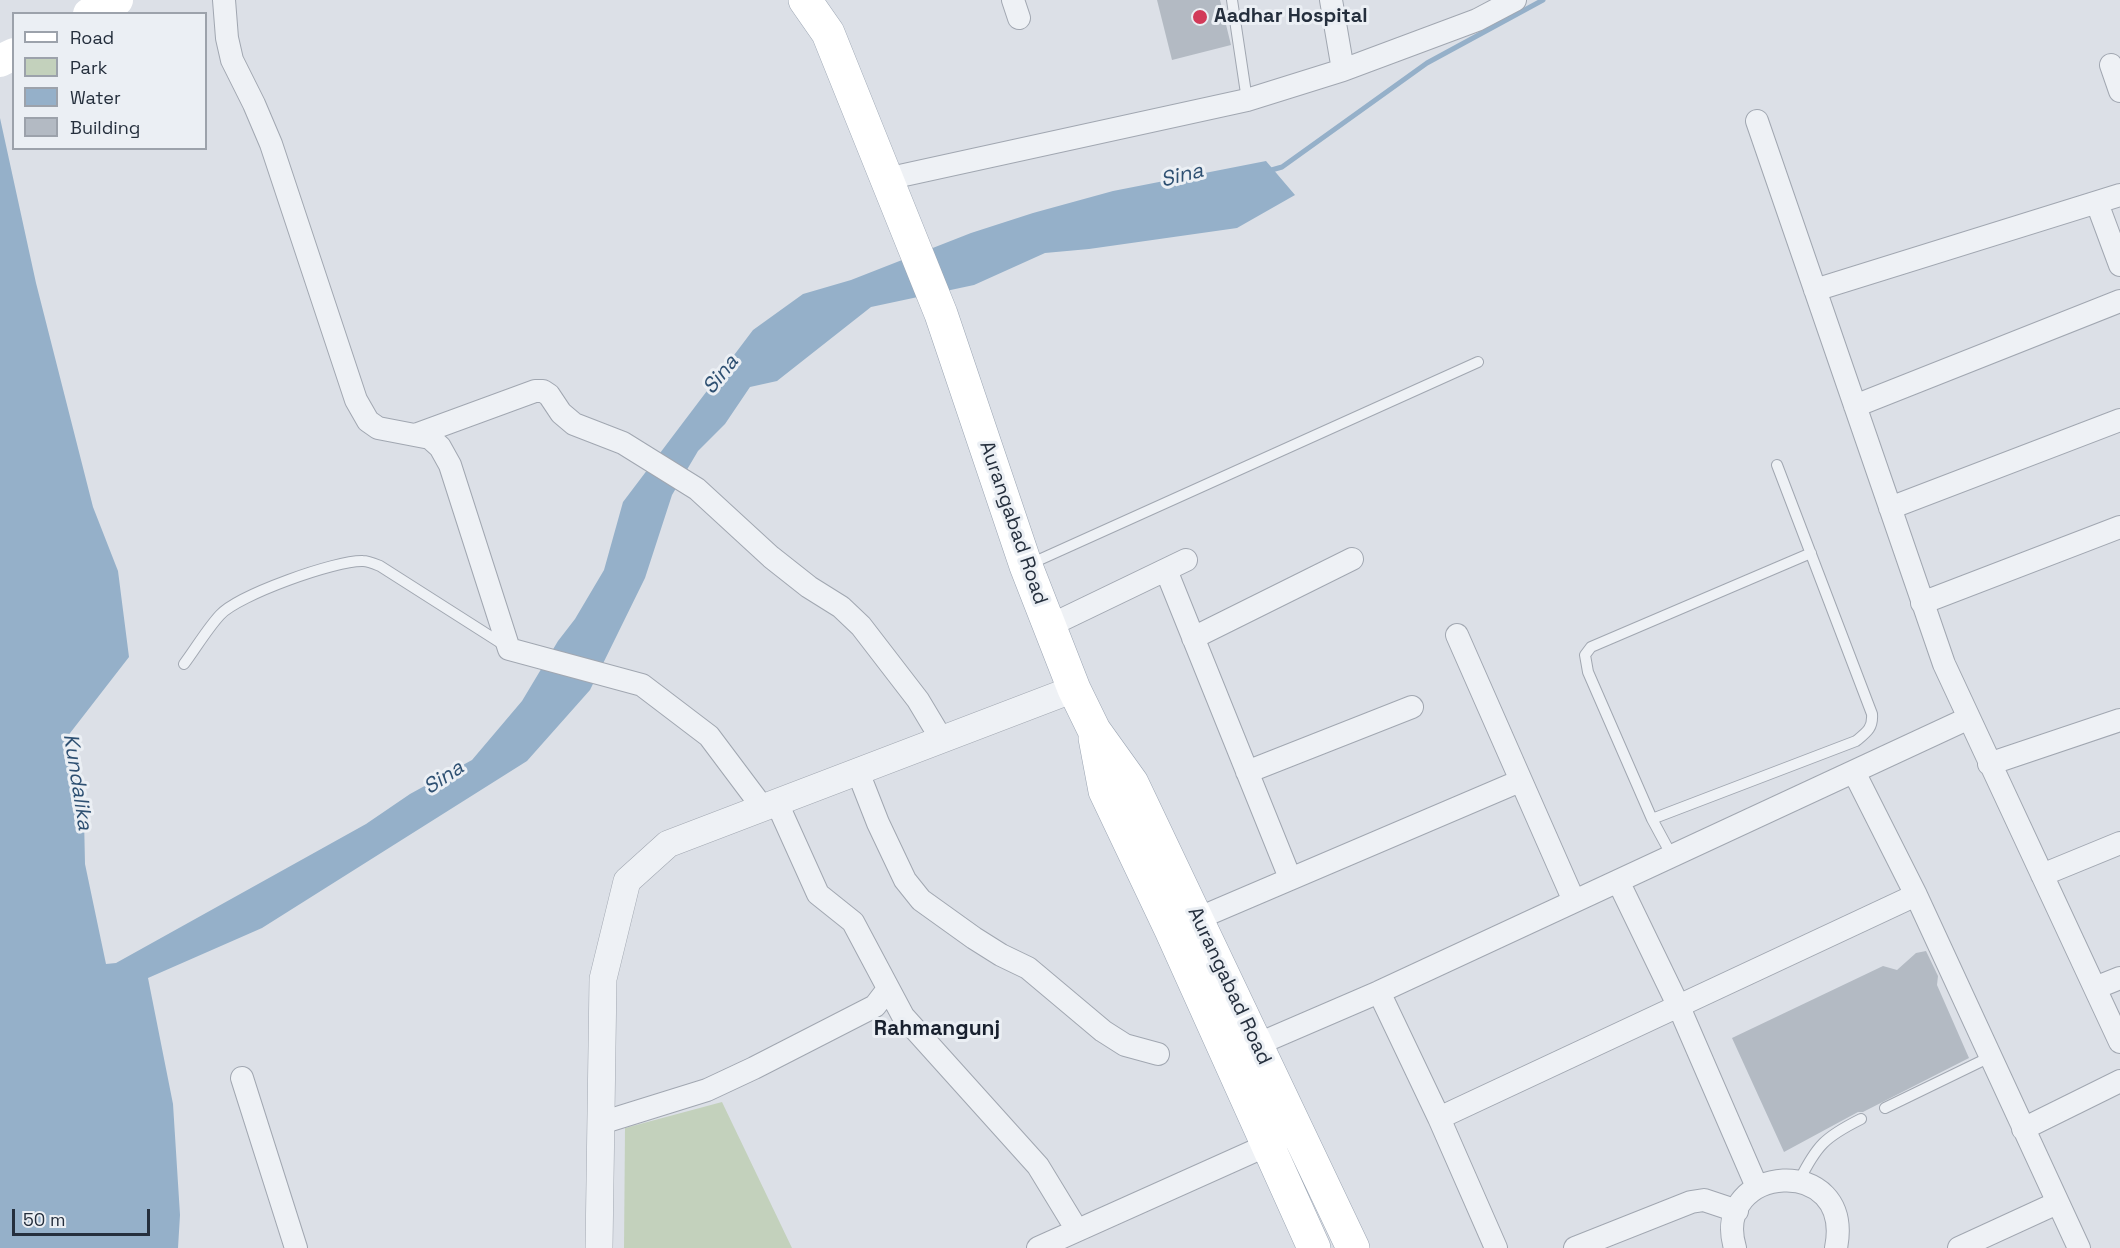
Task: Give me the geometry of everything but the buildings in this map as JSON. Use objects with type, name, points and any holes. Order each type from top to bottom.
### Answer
[{"type":"main road","points":[[93,12],[117,0]]},
{"type":"main road","points":[[806,0],[828,33],[890,190]]},
{"type":"main road","points":[[828,33],[831,0]]},
{"type":"main road","name":"Aurangabad Road","points":[[890,190],[941,314],[1026,566],[1074,689],[1094,730],[1105,791],[1256,1045],[1353,1248]]},
{"type":"main road","name":"Aurangabad Road","points":[[1184,924],[1268,1146],[1314,1248]]},
{"type":"street","points":[[224,0],[227,38],[232,60],[271,144],[356,400],[368,421],[378,428],[430,438],[440,447],[447,458],[516,651],[642,685],[709,736],[770,805],[818,894],[853,922],[903,1017],[1038,1166],[1076,1237]]},
{"type":"street","points":[[1331,0],[1343,70]]},
{"type":"street","points":[[890,190],[1246,100],[1343,70],[1477,20],[1515,0]]},
{"type":"street","points":[[2111,65],[2120,91]]},
{"type":"street","points":[[1757,121],[1944,664],[2120,1042]]},
{"type":"street","points":[[1815,290],[2120,195]]},
{"type":"street","points":[[2097,203],[2120,265]]},
{"type":"street","points":[[1855,406],[2120,301]]},
{"type":"street","points":[[415,435],[535,391],[543,391],[549,395],[561,413],[574,424],[623,443],[697,489],[771,557],[809,587],[841,607],[861,626],[918,700],[942,740]]},
{"type":"street","points":[[1890,508],[2120,420]]},
{"type":"street","points":[[1923,603],[2120,527]]},
{"type":"street","points":[[1193,638],[1352,559]]},
{"type":"street","points":[[1049,626],[1186,560]]},
{"type":"street","points":[[1166,570],[1290,878]]},
{"type":"street","points":[[1457,635],[1574,901]]},
{"type":"street","points":[[599,1248],[603,979],[627,881],[668,844],[1074,689]]},
{"type":"street","points":[[1247,772],[1412,706]]},
{"type":"street","points":[[1256,1045],[1379,992],[1969,718]]},
{"type":"street","points":[[1989,764],[2120,720]]},
{"type":"street","points":[[858,772],[878,823],[905,880],[921,900],[1001,956],[1028,968],[1103,1031],[1125,1045],[1158,1054]]},
{"type":"street","points":[[1854,772],[1916,895],[2079,1248]]},
{"type":"street","points":[[1184,924],[1520,781]]},
{"type":"street","points":[[2042,875],[2120,843]]},
{"type":"street","points":[[1618,881],[1679,1007],[1757,1187]]},
{"type":"street","points":[[1439,1118],[1916,895]]},
{"type":"street","points":[[2095,987],[2120,978]]},
{"type":"street","points":[[601,1123],[707,1090],[875,1006],[888,989]]},
{"type":"street","points":[[1379,992],[1439,1118],[1496,1248]]},
{"type":"street","points":[[242,1078],[296,1248]]},
{"type":"street","points":[[2023,1129],[2120,1082]]},
{"type":"street","points":[[1038,1248],[1076,1237],[1299,1131]]},
{"type":"street","points":[[1735,1248],[1732,1239],[1733,1222],[1739,1205],[1757,1187],[1781,1179],[1799,1181],[1815,1188],[1828,1200],[1837,1216],[1839,1234],[1836,1248]]},
{"type":"street","points":[[1575,1248],[1690,1202],[1704,1200],[1737,1211]]},
{"type":"street","points":[[1959,1248],[2057,1203]]},
{"type":"lane","points":[[1232,0],[1246,100]]},
{"type":"lane","points":[[1026,566],[1478,362]]},
{"type":"lane","points":[[1652,819],[1856,741],[1867,732],[1872,724],[1872,714],[1777,465]]},
{"type":"lane","points":[[1672,856],[1652,819],[1588,672],[1585,655],[1591,647],[1811,553]]},
{"type":"lane","points":[[184,664],[220,614],[234,603],[250,595],[332,566],[365,561],[380,566],[516,651]]},
{"type":"lane","points":[[1885,1108],[1990,1057]]},
{"type":"lane","points":[[1799,1181],[1811,1157],[1823,1141],[1861,1119]]},
{"type":"green space","points":[[722,1102],[792,1248],[624,1248],[625,1128]]},
{"type":"water","name":"Kundalika","points":[[0,118],[36,283],[93,507],[118,571],[129,657],[67,737],[80,790],[84,818],[85,864],[106,964],[116,963],[366,824],[410,794],[472,760],[522,701],[604,570],[623,502],[753,330],[803,294],[851,280],[971,233],[1113,191],[1266,161],[1295,195],[1237,228],[1045,253],[974,285],[871,307],[777,381],[750,387],[725,424],[698,451],[672,495],[645,578],[590,690],[527,761],[262,928],[148,978],[173,1104],[180,1215],[178,1248],[0,1248]]},
{"type":"waterway","name":"Sina","points":[[1268,171],[1282,167],[1427,63],[1543,0]]},
{"type":"place","name":"Aadhar Hospital","points":[[1200,17]]},
{"type":"district","name":"Rahmangunj","points":[[937,1029]]}]
